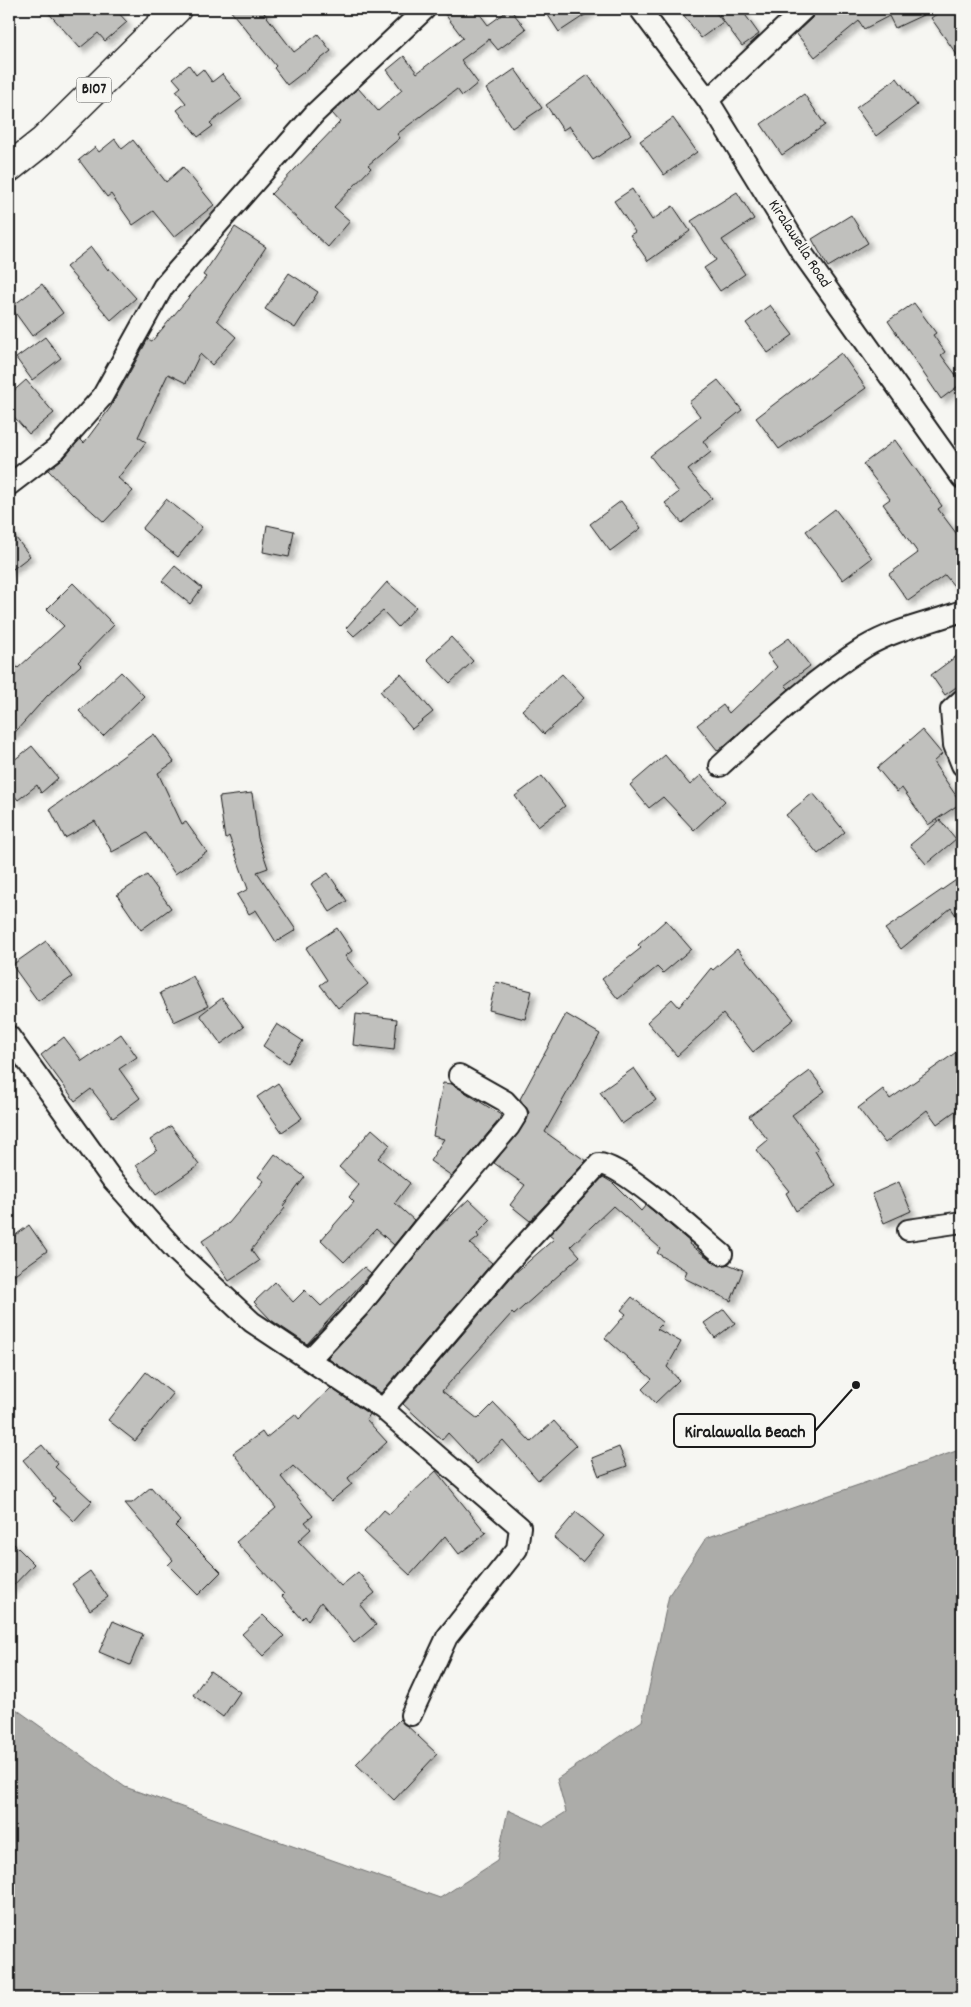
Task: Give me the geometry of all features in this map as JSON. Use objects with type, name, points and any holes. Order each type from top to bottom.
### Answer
[{"type":"main road","name":"B107","points":[[9,168],[42,141],[177,9]]},
{"type":"street","points":[[9,485],[56,449],[102,397],[163,287],[314,112],[425,9]]},
{"type":"street","name":"Kiralawella Road","points":[[640,9],[708,100],[802,253],[962,478]]},
{"type":"street","points":[[708,100],[804,9]]},
{"type":"street","points":[[720,766],[805,690],[866,646],[904,629],[962,611]]},
{"type":"street","points":[[962,700],[951,710],[954,745],[962,765]]},
{"type":"street","points":[[9,1036],[111,1178],[177,1252],[252,1322],[383,1409],[520,1527],[517,1549],[447,1637],[411,1715]]},
{"type":"street","points":[[309,1360],[359,1307],[426,1224],[509,1127],[517,1114],[504,1101],[459,1075]]},
{"type":"street","points":[[383,1409],[506,1266],[599,1164],[608,1165],[642,1188],[722,1254]]},
{"type":"street","points":[[908,1230],[962,1222]]},
{"type":"shaded area","points":[[962,1449],[962,1998],[9,1998],[9,1704],[125,1787],[440,1898],[497,1861],[508,1810],[544,1826],[566,1812],[557,1779],[642,1721],[669,1595],[706,1538]]},
{"type":"building","points":[[45,9],[115,9],[127,22],[105,41],[98,33],[80,48]]},
{"type":"building","points":[[229,9],[270,9],[264,13],[294,52],[318,34],[331,51],[287,85],[274,68],[276,66]]},
{"type":"building","points":[[441,9],[476,9],[488,25],[510,9],[526,29],[498,50],[489,39],[461,60],[478,83],[462,96],[457,89],[397,134],[400,138],[368,165],[371,168],[334,207],[350,221],[328,247],[271,194],[340,122],[332,113],[358,88],[378,111],[402,90],[387,70],[404,56],[417,73],[463,38]]},
{"type":"building","points":[[544,9],[594,9],[559,32]]},
{"type":"building","points":[[679,9],[713,9],[723,22],[701,38]]},
{"type":"building","points":[[728,9],[741,9],[759,34],[742,46],[719,15]]},
{"type":"building","points":[[816,9],[936,9],[895,28],[889,16],[864,29],[859,21],[815,57],[796,33],[812,18]]},
{"type":"building","points":[[944,9],[962,9],[962,62],[931,18]]},
{"type":"building","points":[[189,65],[196,75],[203,69],[212,82],[222,74],[242,99],[210,123],[213,126],[198,137],[177,110],[186,103],[176,91],[181,87],[173,78]]},
{"type":"building","points":[[515,69],[542,108],[512,128],[486,89]]},
{"type":"building","points":[[588,75],[631,134],[593,160],[569,126],[563,130],[546,105]]},
{"type":"building","points":[[897,78],[917,105],[876,136],[856,108]]},
{"type":"building","points":[[804,94],[825,125],[782,155],[761,124]]},
{"type":"building","points":[[673,118],[697,152],[664,175],[640,141]]},
{"type":"building","points":[[115,139],[122,149],[133,140],[166,182],[183,167],[214,205],[174,237],[153,211],[133,225],[111,194],[107,197],[79,160],[95,147],[99,152]]},
{"type":"building","points":[[632,189],[652,220],[673,206],[690,231],[648,261],[630,235],[635,232],[614,201]]},
{"type":"building","points":[[737,192],[754,219],[722,240],[745,274],[720,291],[704,268],[716,260],[691,221]]},
{"type":"building","points":[[851,215],[868,243],[828,267],[812,239]]},
{"type":"building","points":[[235,227],[266,247],[217,320],[236,337],[212,365],[200,354],[186,383],[168,374],[138,437],[146,442],[118,478],[133,491],[104,522],[72,495],[48,470],[65,457],[80,439],[84,443],[110,408],[148,339],[152,341],[206,277],[203,275]]},
{"type":"building","points":[[91,247],[108,270],[109,268],[136,298],[111,320],[66,267]]},
{"type":"building","points":[[289,273],[318,292],[295,328],[265,309]]},
{"type":"building","points":[[42,284],[63,313],[32,336],[11,307]]},
{"type":"building","points":[[914,303],[936,333],[933,335],[945,352],[941,355],[962,383],[941,399],[888,321]]},
{"type":"building","points":[[770,305],[793,335],[768,353],[746,323]]},
{"type":"building","points":[[45,337],[61,358],[32,380],[16,358]]},
{"type":"building","points":[[841,353],[866,388],[779,449],[756,418]]},
{"type":"building","points":[[26,380],[54,413],[29,434],[9,411],[9,395]]},
{"type":"building","points":[[718,380],[742,410],[703,441],[711,452],[688,470],[712,498],[682,523],[665,503],[679,492],[650,456],[700,416],[689,402]]},
{"type":"building","points":[[895,440],[942,506],[938,509],[962,541],[962,596],[945,575],[908,601],[889,574],[918,553],[883,504],[890,499],[863,464]]},
{"type":"building","points":[[166,499],[202,527],[178,557],[142,529]]},
{"type":"building","points":[[621,501],[641,528],[610,551],[590,524]]},
{"type":"building","points":[[835,509],[872,558],[843,580],[806,531]]},
{"type":"building","points":[[267,525],[294,531],[289,557],[263,552]]},
{"type":"building","points":[[9,529],[30,556],[9,572]]},
{"type":"building","points":[[175,566],[202,588],[190,604],[162,581]]},
{"type":"building","points":[[387,582],[416,607],[398,627],[383,611],[354,636],[346,628]]},
{"type":"building","points":[[73,583],[114,625],[78,662],[81,665],[47,696],[9,739],[9,659],[18,668],[64,626],[47,609]]},
{"type":"building","points":[[451,637],[473,661],[450,683],[427,659]]},
{"type":"building","points":[[789,638],[810,666],[785,685],[789,689],[718,751],[697,725],[723,705],[729,713],[777,667],[767,654]]},
{"type":"building","points":[[962,652],[962,683],[945,695],[931,675]]},
{"type":"building","points":[[121,672],[144,696],[103,736],[79,711]]},
{"type":"building","points":[[401,674],[433,712],[412,729],[380,691]]},
{"type":"building","points":[[562,674],[584,698],[544,734],[522,710]]},
{"type":"building","points":[[922,730],[942,754],[933,762],[961,803],[928,825],[902,788],[897,792],[877,768]]},
{"type":"building","points":[[154,734],[174,762],[158,773],[182,824],[186,822],[207,852],[175,874],[147,833],[112,852],[95,821],[65,838],[50,809]]},
{"type":"building","points":[[32,746],[58,778],[41,793],[37,785],[18,800],[9,789],[9,764]]},
{"type":"building","points":[[665,755],[690,785],[701,775],[725,801],[694,830],[663,797],[649,808],[630,785]]},
{"type":"building","points":[[542,776],[565,806],[538,827],[515,796]]},
{"type":"building","points":[[252,793],[258,838],[268,868],[257,872],[296,930],[276,942],[256,910],[249,914],[237,895],[248,889],[229,836],[225,839],[219,797]]},
{"type":"building","points":[[813,793],[845,832],[818,854],[786,815]]},
{"type":"building","points":[[940,820],[956,839],[926,864],[910,845]]},
{"type":"building","points":[[328,873],[347,901],[330,912],[311,884]]},
{"type":"building","points":[[147,875],[171,908],[141,930],[117,895]]},
{"type":"building","points":[[962,876],[962,924],[951,908],[901,949],[885,929]]},
{"type":"building","points":[[666,920],[691,949],[663,973],[657,967],[618,999],[602,979],[641,948],[638,945]]},
{"type":"building","points":[[337,928],[352,951],[345,956],[368,984],[338,1008],[320,985],[327,980],[306,948]]},
{"type":"building","points":[[46,941],[72,977],[38,1001],[12,965]]},
{"type":"building","points":[[737,949],[794,1019],[753,1052],[723,1014],[677,1056],[647,1022],[672,999],[679,1007],[711,968],[713,970]]},
{"type":"building","points":[[193,976],[208,1006],[174,1022],[160,993]]},
{"type":"building","points":[[496,982],[532,991],[525,1019],[489,1010]]},
{"type":"building","points":[[222,998],[244,1027],[221,1044],[200,1015]]},
{"type":"building","points":[[356,1014],[397,1019],[394,1050],[353,1045]]},
{"type":"building","points":[[566,1014],[600,1034],[545,1132],[586,1161],[530,1221],[510,1205],[525,1185],[494,1163],[527,1120],[529,1112],[520,1099]]},
{"type":"building","points":[[277,1024],[303,1041],[288,1063],[263,1046]]},
{"type":"building","points":[[121,1034],[137,1057],[119,1069],[140,1098],[113,1118],[91,1089],[75,1101],[41,1055],[64,1037],[82,1061]]},
{"type":"building","points":[[962,1048],[962,1106],[937,1124],[927,1110],[885,1143],[858,1108],[883,1089],[890,1099]]},
{"type":"building","points":[[634,1068],[656,1100],[622,1124],[600,1092]]},
{"type":"building","points":[[810,1071],[825,1091],[792,1115],[818,1149],[815,1151],[836,1186],[796,1211],[786,1193],[789,1191],[756,1150],[768,1140],[749,1116]]},
{"type":"building","points":[[278,1083],[302,1118],[282,1132],[257,1097]]},
{"type":"building","points":[[443,1083],[452,1084],[501,1115],[499,1120],[452,1176],[430,1161],[444,1139],[433,1136]]},
{"type":"building","points":[[171,1126],[199,1165],[156,1195],[136,1165],[157,1150],[150,1140]]},
{"type":"building","points":[[372,1129],[390,1145],[378,1158],[410,1183],[395,1203],[414,1220],[394,1245],[376,1229],[344,1262],[321,1240],[354,1202],[349,1197],[359,1185],[339,1167]]},
{"type":"building","points":[[275,1154],[305,1177],[283,1206],[285,1208],[251,1250],[259,1261],[229,1281],[202,1241],[229,1223],[264,1181],[258,1177]]},
{"type":"building","points":[[603,1177],[613,1183],[641,1211],[646,1205],[690,1242],[689,1244],[715,1263],[720,1266],[728,1264],[743,1270],[731,1301],[684,1278],[687,1271],[657,1253],[660,1248],[613,1206],[571,1246],[580,1256],[514,1315],[512,1313],[442,1391],[478,1419],[494,1403],[531,1442],[554,1421],[576,1446],[538,1480],[503,1440],[477,1464],[448,1433],[442,1440],[403,1404],[514,1274],[554,1239],[549,1235]]},
{"type":"building","points":[[899,1182],[911,1211],[884,1223],[872,1194]]},
{"type":"building","points":[[469,1199],[491,1220],[477,1234],[479,1237],[470,1244],[492,1263],[381,1393],[327,1358],[368,1314],[436,1230]]},
{"type":"building","points":[[29,1225],[47,1251],[9,1278],[9,1240]]},
{"type":"building","points":[[364,1267],[371,1273],[307,1344],[271,1320],[254,1302],[275,1282],[293,1302],[305,1290],[321,1306]]},
{"type":"building","points":[[632,1297],[663,1323],[657,1329],[681,1342],[667,1367],[679,1380],[655,1403],[642,1389],[652,1379],[605,1338],[626,1314],[621,1310]]},
{"type":"building","points":[[724,1309],[735,1323],[715,1338],[704,1323]]},
{"type":"building","points":[[146,1372],[173,1394],[135,1441],[108,1420]]},
{"type":"building","points":[[331,1388],[369,1414],[366,1419],[387,1442],[348,1478],[352,1484],[331,1501],[293,1466],[281,1477],[313,1516],[305,1522],[311,1529],[298,1541],[341,1586],[358,1572],[375,1593],[360,1605],[376,1625],[354,1643],[321,1602],[308,1620],[305,1616],[302,1619],[282,1596],[284,1594],[236,1542],[276,1508],[233,1453],[262,1432],[266,1438],[295,1414],[299,1419]]},
{"type":"building","points":[[42,1445],[58,1464],[55,1467],[92,1501],[74,1521],[53,1501],[55,1498],[23,1460]]},
{"type":"building","points":[[619,1447],[627,1466],[599,1476],[592,1458]]},
{"type":"building","points":[[436,1471],[486,1533],[459,1554],[445,1536],[410,1575],[364,1532],[384,1510],[389,1514]]},
{"type":"building","points":[[151,1487],[180,1521],[175,1526],[221,1572],[198,1595],[168,1565],[173,1560],[125,1503],[132,1503]]},
{"type":"building","points":[[576,1512],[604,1536],[582,1562],[554,1538]]},
{"type":"building","points":[[9,1539],[34,1564],[9,1590]]},
{"type":"building","points":[[90,1571],[108,1597],[90,1610],[72,1584]]},
{"type":"building","points":[[263,1615],[284,1636],[263,1656],[242,1634]]},
{"type":"building","points":[[113,1621],[143,1634],[130,1665],[99,1652]]},
{"type":"building","points":[[210,1671],[240,1692],[223,1717],[193,1695]]},
{"type":"building","points":[[400,1719],[437,1754],[394,1800],[356,1764]]},
{"type":"place","name":"Kiralawalla Beach","points":[[856,1385]]}]
